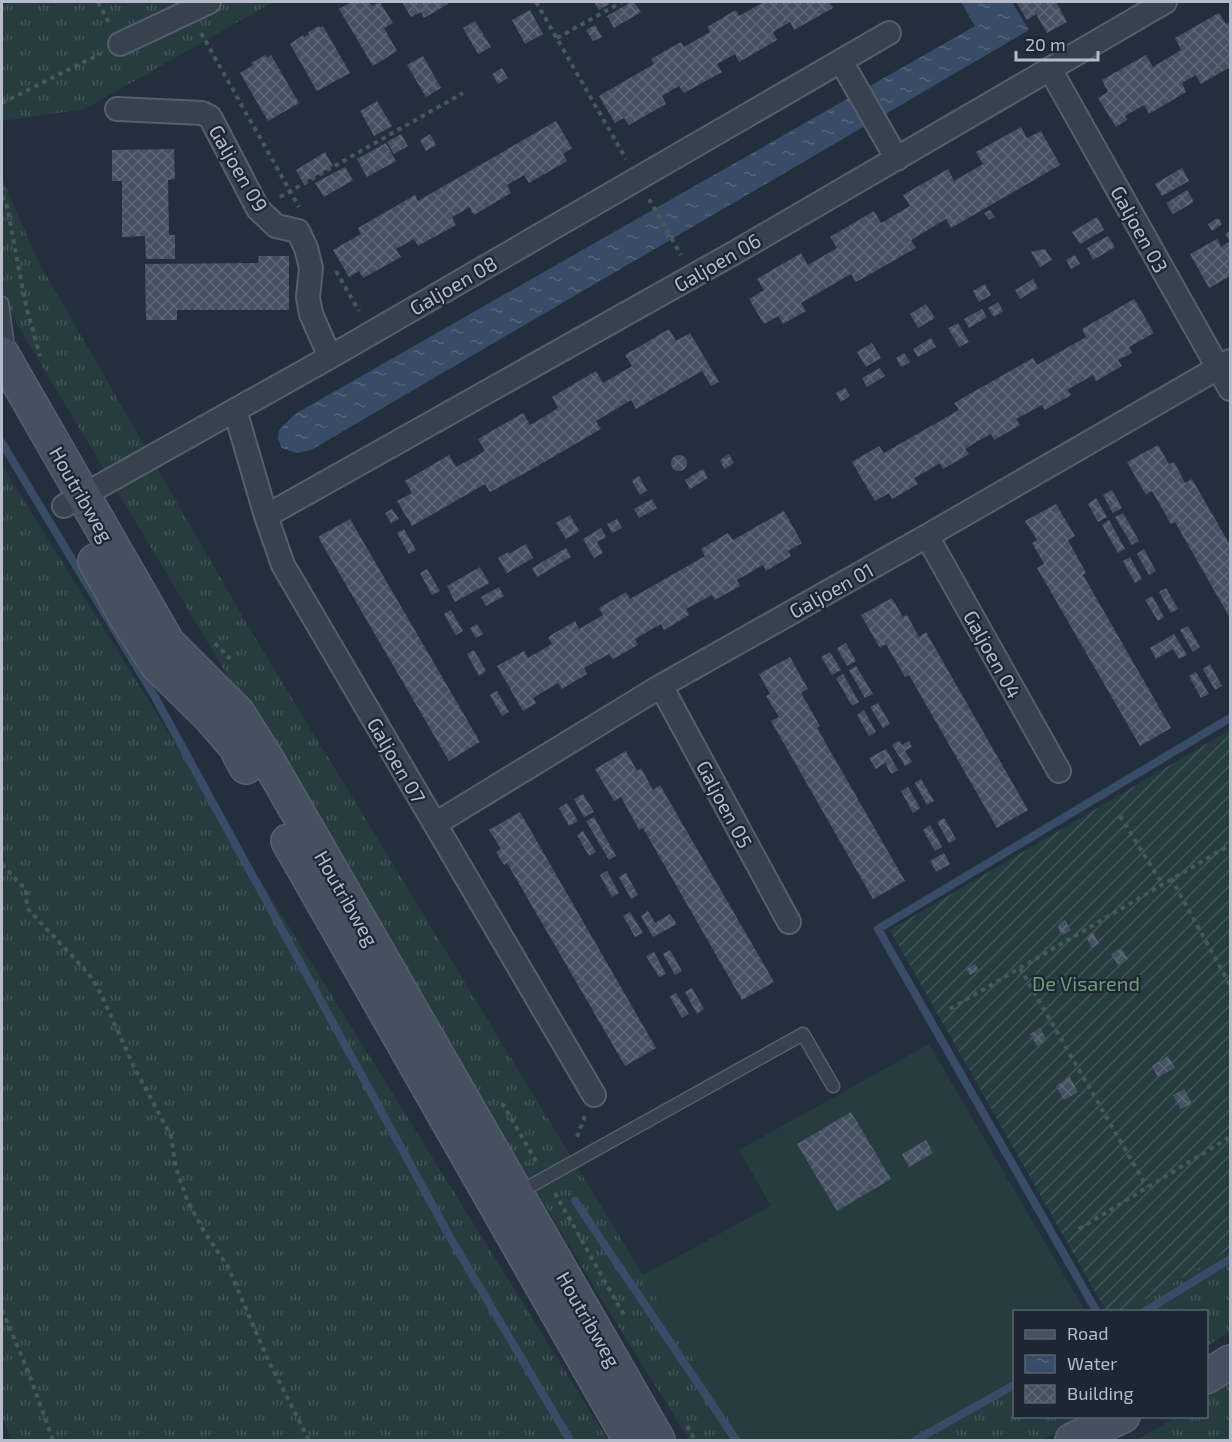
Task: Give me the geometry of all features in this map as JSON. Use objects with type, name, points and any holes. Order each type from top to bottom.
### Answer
[{"type":"main road","name":"Houtribweg","points":[[5,375],[73,500],[168,643],[238,713],[267,759],[506,1199],[630,1440]]},
{"type":"main road","name":"Houtribweg","points":[[506,1199],[658,1440]]},
{"type":"main road","points":[[1208,1376],[1230,1362]]},
{"type":"main road","points":[[1072,1440],[1118,1418]]},
{"type":"main road","points":[[1106,1440],[1141,1418]]},
{"type":"street","points":[[120,44],[209,2]]},
{"type":"street","name":"Galjoen 06","points":[[266,516],[703,271],[1165,2]]},
{"type":"street","name":"Galjoen 08","points":[[73,500],[371,333],[642,187],[847,70],[889,33]]},
{"type":"street","name":"Galjoen 03","points":[[1050,69],[1225,364],[1230,389]]},
{"type":"street","points":[[847,70],[897,159]]},
{"type":"street","name":"Galjoen 09","points":[[117,109],[201,112],[210,117],[258,209],[276,226],[298,231],[306,248],[310,268],[308,297],[311,314],[330,357]]},
{"type":"street","name":"Galjoen 01","points":[[435,825],[661,686],[1225,364]]},
{"type":"street","name":"Galjoen 07","points":[[235,410],[283,565],[594,1095]]},
{"type":"street","name":"Galjoen 04","points":[[927,536],[1059,771]]},
{"type":"street","name":"Galjoen 05","points":[[661,686],[789,922]]},
{"type":"lane","name":"Houtribweg","points":[[2,303],[5,375]]},
{"type":"lane","points":[[506,1199],[565,1169],[802,1034],[833,1086]]},
{"type":"path","points":[[536,2],[682,257]]},
{"type":"path","points":[[557,38],[622,2]]},
{"type":"path","points":[[189,12],[302,211]]},
{"type":"path","points":[[2,103],[120,44]]},
{"type":"path","points":[[258,209],[463,93]]},
{"type":"path","points":[[331,261],[371,333]]},
{"type":"path","points":[[1120,816],[1163,885]]},
{"type":"path","points":[[950,1009],[1230,845]]},
{"type":"path","points":[[2,864],[26,890],[27,908],[88,974],[101,994],[134,1067],[171,1136],[176,1168],[188,1200],[205,1233],[228,1267],[268,1360],[309,1440]]},
{"type":"path","points":[[1171,878],[1230,985]]},
{"type":"path","points":[[1020,968],[1146,1187]]},
{"type":"path","points":[[565,1169],[594,1095]]},
{"type":"path","points":[[1079,1228],[1230,1137]]},
{"type":"path","points":[[547,1179],[627,1320]]},
{"type":"path","points":[[2,1310],[28,1371],[53,1440]]},
{"type":"path","points":[[684,1420],[695,1440]]},
{"type":"green space","points":[[2,2],[273,2],[85,109],[2,121]]},
{"type":"green space","points":[[2,178],[37,259],[251,631],[643,1275],[747,1440],[689,1440],[602,1300],[2,299]]},
{"type":"green space","points":[[2,465],[608,1440],[12,1440],[2,1416]]},
{"type":"green space","name":"De Visarend","points":[[1230,730],[1230,1249],[1128,1310],[1105,1310],[890,930]]},
{"type":"green space","points":[[929,1044],[1084,1310],[1013,1310],[1013,1380],[951,1417],[890,1440],[742,1440],[643,1275],[771,1206],[739,1150]]},
{"type":"green space","points":[[1230,1249],[1230,1332],[1208,1345],[1208,1310],[1128,1310]]},
{"type":"green space","points":[[1013,1380],[1013,1418],[1085,1418],[1042,1440],[890,1440],[951,1417]]},
{"type":"green space","points":[[1230,1382],[1230,1440],[1137,1440],[1174,1418],[1208,1418],[1208,1396]]},
{"type":"water","points":[[961,2],[1012,2],[1029,30],[311,450],[297,453],[282,448],[278,439],[279,430],[295,414],[975,26]]},
{"type":"building","points":[[351,2],[369,2],[372,6],[380,2],[393,23],[384,28],[397,51],[373,66],[339,9]]},
{"type":"building","points":[[402,2],[447,2],[448,4],[424,18],[421,12],[411,17]]},
{"type":"building","points":[[594,2],[607,2],[609,4],[599,10]]},
{"type":"building","points":[[634,2],[641,12],[614,28],[607,16]]},
{"type":"building","points":[[764,2],[829,2],[833,8],[794,30],[790,22],[773,32],[777,40],[739,62],[735,54],[717,64],[722,72],[684,93],[679,86],[662,96],[666,104],[629,125],[624,118],[615,123],[599,96],[654,64],[651,59],[681,42],[684,47],[710,32],[707,27],[736,10],[739,16]]},
{"type":"building","points":[[1016,2],[1056,2],[1067,22],[1047,33],[1036,14],[1027,20]]},
{"type":"building","points":[[530,10],[543,34],[525,44],[512,20]]},
{"type":"building","points":[[1219,13],[1226,24],[1230,22],[1230,67],[1201,84],[1196,75],[1182,83],[1186,92],[1149,114],[1144,105],[1125,116],[1127,120],[1116,127],[1098,98],[1108,92],[1102,80],[1146,55],[1153,67],[1181,50],[1175,38]]},
{"type":"building","points":[[475,21],[491,47],[478,54],[463,28]]},
{"type":"building","points":[[595,25],[602,37],[593,41],[586,30]]},
{"type":"building","points":[[319,26],[320,28],[323,26],[350,73],[317,91],[290,44]]},
{"type":"building","points":[[265,55],[267,58],[271,55],[299,103],[268,121],[240,73]]},
{"type":"building","points":[[423,56],[441,88],[426,97],[407,65]]},
{"type":"building","points":[[502,68],[508,78],[498,84],[492,74]]},
{"type":"building","points":[[377,101],[392,126],[374,136],[360,111]]},
{"type":"building","points":[[556,121],[572,148],[563,154],[567,161],[529,183],[524,175],[507,185],[511,193],[474,215],[469,207],[452,217],[456,225],[418,246],[414,239],[396,249],[401,257],[363,278],[359,271],[349,277],[333,250],[361,234],[358,228],[415,195],[418,201]]},
{"type":"building","points":[[1021,127],[1027,138],[1041,131],[1060,165],[951,228],[946,219],[911,240],[916,248],[856,282],[851,274],[837,282],[801,303],[806,311],[783,324],[778,316],[764,324],[749,299],[764,290],[757,279],[801,253],[808,265],[837,248],[830,237],[874,211],[881,223],[910,206],[903,195],[948,169],[954,181],[983,164],[976,152]]},
{"type":"building","points":[[401,134],[408,146],[394,154],[387,142]]},
{"type":"building","points":[[430,134],[436,145],[426,151],[420,140]]},
{"type":"building","points":[[386,143],[396,161],[367,177],[357,159]]},
{"type":"building","points":[[174,149],[175,179],[168,180],[169,235],[175,235],[175,259],[146,259],[145,236],[122,237],[122,181],[112,181],[112,150]]},
{"type":"building","points":[[325,152],[333,166],[303,183],[296,170]]},
{"type":"building","points":[[345,167],[353,180],[324,197],[315,183]]},
{"type":"building","points":[[1182,168],[1189,181],[1162,196],[1155,184]]},
{"type":"building","points":[[1187,190],[1194,202],[1173,214],[1166,203]]},
{"type":"building","points":[[990,210],[995,217],[989,220],[984,213]]},
{"type":"building","points":[[1097,217],[1104,230],[1080,244],[1072,232]]},
{"type":"building","points":[[1218,218],[1222,224],[1212,231],[1208,224]]},
{"type":"building","points":[[1230,231],[1230,241],[1225,234]]},
{"type":"building","points":[[1108,236],[1115,247],[1093,260],[1087,248]]},
{"type":"building","points":[[1217,239],[1221,247],[1230,241],[1230,276],[1209,288],[1190,254]]},
{"type":"building","points":[[1045,249],[1052,260],[1040,267],[1031,252]]},
{"type":"building","points":[[1075,255],[1080,264],[1071,269],[1066,260]]},
{"type":"building","points":[[259,256],[289,256],[289,310],[177,310],[177,320],[146,320],[145,264],[258,263]]},
{"type":"building","points":[[1033,279],[1038,288],[1020,299],[1015,290]]},
{"type":"building","points":[[985,284],[991,295],[979,302],[973,291]]},
{"type":"building","points":[[1134,299],[1154,333],[1129,347],[1132,353],[1118,360],[1122,366],[1096,381],[1093,375],[1067,390],[1071,395],[1045,410],[1042,405],[1016,419],[1020,425],[994,440],[991,434],[978,441],[965,449],[969,454],[943,469],[940,463],[914,478],[918,484],[892,499],[889,493],[875,501],[852,462],[879,446],[884,453],[959,410],[954,403],[1033,358],[1037,365],[1086,337],[1082,329]]},
{"type":"building","points":[[998,302],[1003,311],[994,317],[988,308]]},
{"type":"building","points":[[926,304],[935,318],[918,328],[910,314]]},
{"type":"building","points":[[982,309],[987,317],[969,328],[964,319]]},
{"type":"building","points":[[958,323],[969,342],[959,347],[948,328]]},
{"type":"building","points":[[669,329],[676,341],[690,333],[719,382],[711,386],[702,371],[636,409],[631,400],[596,421],[601,429],[527,472],[490,492],[485,484],[412,526],[397,501],[412,493],[405,481],[449,455],[456,467],[485,451],[478,439],[523,413],[530,425],[544,417],[558,408],[552,397],[596,371],[603,383],[617,375],[632,366],[625,355]]},
{"type":"building","points":[[931,338],[936,347],[918,357],[913,349]]},
{"type":"building","points":[[872,343],[881,358],[866,367],[857,352]]},
{"type":"building","points":[[904,353],[910,362],[901,367],[896,358]]},
{"type":"building","points":[[880,368],[885,376],[867,387],[862,378]]},
{"type":"building","points":[[845,388],[850,396],[841,402],[836,393]]},
{"type":"building","points":[[1158,445],[1169,464],[1174,462],[1185,483],[1192,479],[1230,545],[1230,618],[1175,522],[1171,524],[1152,491],[1146,495],[1127,462]]},
{"type":"building","points":[[729,454],[734,463],[724,469],[720,460]]},
{"type":"building","points":[[679,455],[687,463],[679,471],[671,463]]},
{"type":"building","points":[[703,469],[708,478],[690,489],[685,480]]},
{"type":"building","points":[[639,476],[647,491],[640,495],[632,481]]},
{"type":"building","points":[[1112,490],[1122,508],[1113,513],[1103,495]]},
{"type":"building","points":[[1096,498],[1107,517],[1098,522],[1088,504]]},
{"type":"building","points":[[652,499],[657,508],[639,518],[634,509]]},
{"type":"building","points":[[1056,504],[1075,536],[1068,540],[1086,573],[1083,575],[1171,728],[1140,746],[1037,568],[1044,564],[1032,543],[1037,540],[1025,521]]},
{"type":"building","points":[[392,509],[399,519],[391,523],[385,513]]},
{"type":"building","points":[[784,511],[802,543],[788,551],[791,556],[766,571],[763,565],[737,580],[740,586],[715,600],[712,595],[686,609],[689,615],[664,630],[661,624],[635,639],[638,645],[613,659],[609,654],[584,668],[587,674],[562,689],[558,683],[533,698],[536,703],[523,711],[497,666],[524,651],[528,658],[552,644],[548,637],[575,621],[579,629],[603,615],[599,608],[626,592],[630,599],[705,556],[701,549],[728,533],[733,540]]},
{"type":"building","points":[[1123,513],[1139,541],[1132,545],[1115,517]]},
{"type":"building","points":[[570,515],[579,531],[566,539],[556,523]]},
{"type":"building","points":[[350,519],[480,742],[449,761],[318,537]]},
{"type":"building","points":[[617,519],[622,528],[612,533],[607,524]]},
{"type":"building","points":[[1109,520],[1125,549],[1118,553],[1102,525]]},
{"type":"building","points":[[601,528],[606,537],[597,542],[603,553],[594,558],[583,539]]},
{"type":"building","points":[[404,529],[416,550],[409,554],[397,533]]},
{"type":"building","points":[[526,544],[533,558],[507,573],[498,558]]},
{"type":"building","points":[[566,548],[571,557],[537,577],[532,568]]},
{"type":"building","points":[[1144,549],[1156,571],[1149,575],[1137,554]]},
{"type":"building","points":[[1130,557],[1142,579],[1135,583],[1123,561]]},
{"type":"building","points":[[480,567],[489,583],[455,602],[447,586]]},
{"type":"building","points":[[427,569],[440,591],[432,595],[420,573]]},
{"type":"building","points":[[499,587],[504,596],[486,606],[481,597]]},
{"type":"building","points":[[1166,588],[1178,609],[1171,613],[1159,592]]},
{"type":"building","points":[[1152,596],[1164,617],[1158,621],[1145,600]]},
{"type":"building","points":[[892,598],[903,617],[907,615],[919,637],[926,632],[1028,810],[997,828],[909,675],[905,677],[886,644],[880,648],[861,615]]},
{"type":"building","points":[[451,610],[463,631],[456,635],[444,614]]},
{"type":"building","points":[[477,624],[483,634],[476,638],[470,628]]},
{"type":"building","points":[[1188,626],[1200,647],[1193,652],[1180,630]]},
{"type":"building","points":[[1174,634],[1187,655],[1179,659],[1173,649],[1156,659],[1150,648]]},
{"type":"building","points":[[846,643],[856,661],[847,666],[837,648]]},
{"type":"building","points":[[474,650],[486,671],[479,676],[467,654]]},
{"type":"building","points":[[830,652],[841,670],[832,675],[821,657]]},
{"type":"building","points":[[790,657],[808,689],[801,693],[820,726],[817,728],[905,881],[873,899],[771,721],[779,717],[766,696],[770,694],[759,674]]},
{"type":"building","points":[[1210,664],[1222,686],[1215,690],[1203,669]]},
{"type":"building","points":[[856,666],[873,694],[865,698],[849,670]]},
{"type":"building","points":[[1196,672],[1209,694],[1201,698],[1189,676]]},
{"type":"building","points":[[843,674],[859,702],[852,706],[836,678]]},
{"type":"building","points":[[497,691],[509,712],[502,716],[490,695]]},
{"type":"building","points":[[878,703],[890,724],[883,728],[870,707]]},
{"type":"building","points":[[864,710],[876,732],[869,736],[857,715]]},
{"type":"building","points":[[899,741],[902,745],[909,741],[912,747],[905,751],[912,762],[905,766],[892,745]]},
{"type":"building","points":[[886,749],[898,770],[891,774],[885,763],[876,769],[869,758]]},
{"type":"building","points":[[626,751],[637,771],[641,768],[653,790],[660,785],[774,982],[742,1000],[643,828],[639,830],[621,797],[614,801],[595,769]]},
{"type":"building","points":[[921,779],[934,801],[927,805],[915,783]]},
{"type":"building","points":[[908,787],[920,808],[913,813],[901,791]]},
{"type":"building","points":[[583,794],[594,812],[584,817],[574,799]]},
{"type":"building","points":[[567,803],[578,821],[569,826],[559,808]]},
{"type":"building","points":[[520,812],[656,1048],[625,1066],[507,863],[504,865],[496,852],[501,849],[489,830]]},
{"type":"building","points":[[594,817],[616,856],[609,860],[586,821]]},
{"type":"building","points":[[944,818],[956,839],[949,843],[937,822]]},
{"type":"building","points":[[930,825],[942,847],[935,851],[923,830]]},
{"type":"building","points":[[583,831],[596,852],[589,856],[577,835]]},
{"type":"building","points":[[944,853],[950,864],[936,872],[930,861]]},
{"type":"building","points":[[607,871],[619,893],[612,897],[600,875]]},
{"type":"building","points":[[626,873],[638,895],[631,899],[619,877]]},
{"type":"building","points":[[648,911],[655,923],[670,914],[677,924],[653,937],[641,916]]},
{"type":"building","points":[[630,912],[643,933],[635,937],[623,916]]},
{"type":"building","points":[[1065,920],[1071,930],[1062,935],[1058,928],[1059,924]]},
{"type":"building","points":[[1093,933],[1099,944],[1092,948],[1086,937]]},
{"type":"building","points":[[1121,948],[1128,959],[1118,965],[1111,954]]},
{"type":"building","points":[[670,950],[682,971],[675,975],[663,954]]},
{"type":"building","points":[[654,952],[666,974],[659,977],[646,956]]},
{"type":"building","points":[[975,964],[979,970],[970,975],[966,969]]},
{"type":"building","points":[[692,988],[704,1009],[697,1014],[685,992]]},
{"type":"building","points":[[676,993],[689,1014],[682,1018],[670,997]]},
{"type":"building","points":[[1040,1028],[1047,1040],[1037,1046],[1030,1034]]},
{"type":"building","points":[[1168,1056],[1175,1068],[1158,1077],[1152,1066]]},
{"type":"building","points":[[1070,1077],[1078,1092],[1064,1100],[1056,1086]]},
{"type":"building","points":[[1184,1089],[1192,1103],[1181,1109],[1173,1095]]},
{"type":"building","points":[[851,1112],[891,1179],[837,1211],[797,1144]]},
{"type":"building","points":[[926,1140],[933,1153],[909,1167],[902,1154]]},
{"type":"waterway","points":[[2,443],[155,697],[451,1239],[570,1440]]},
{"type":"waterway","points":[[1096,1310],[878,929],[1230,718]]},
{"type":"waterway","points":[[575,1201],[736,1440]]},
{"type":"waterway","points":[[1147,1310],[1230,1259]]},
{"type":"waterway","points":[[916,1440],[1013,1386]]}]
